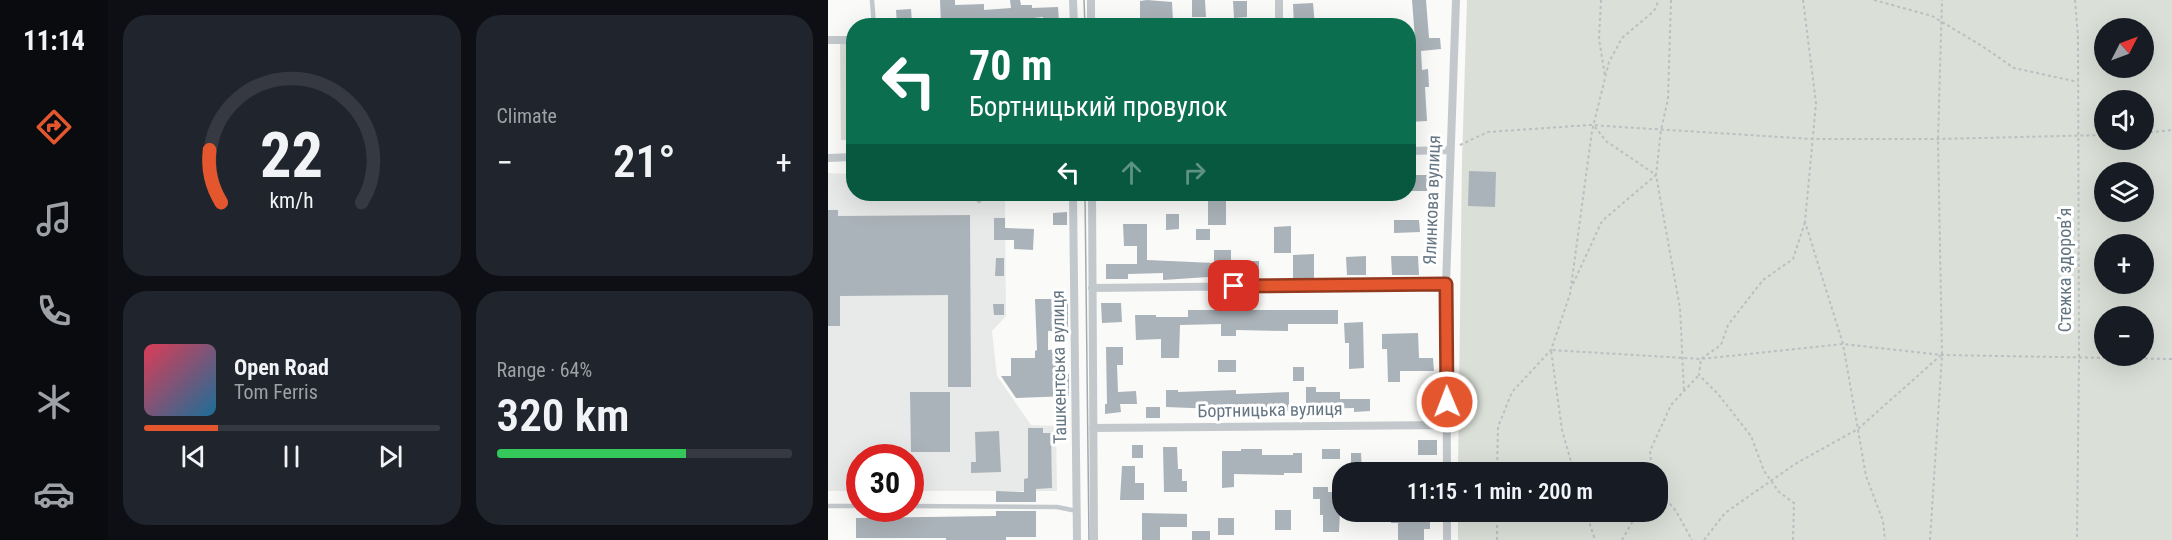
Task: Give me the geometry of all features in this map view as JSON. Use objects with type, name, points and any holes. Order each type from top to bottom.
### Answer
[{"type":"street","points":[[1073,0],[1074,18]]},
{"type":"street","points":[[1090,0],[1091,18]]},
{"type":"street","points":[[1279,0],[1279,18]]},
{"type":"street","name":"Ялинкова вулиця","points":[[1447,462],[1446,284],[1456,0]]},
{"type":"street","points":[[828,40],[846,40]]},
{"type":"street","points":[[1416,151],[1449,150]]},
{"type":"street","points":[[828,158],[846,157]]},
{"type":"street","name":"Ташкентська вулиця","points":[[1073,201],[1077,540]]},
{"type":"street","name":"Ташкентська вулиця","points":[[1092,201],[1094,540]]},
{"type":"street","points":[[1092,288],[1446,284]]},
{"type":"street","name":"Бортницька вулиця","points":[[1093,428],[1447,425]]},
{"type":"street","points":[[1447,522],[1447,540]]},
{"type":"lane","points":[[872,0],[873,18]]},
{"type":"lane","points":[[828,506],[846,506]]},
{"type":"lane","points":[[924,506],[1057,507],[1077,511]]},
{"type":"path","points":[[1601,0],[1599,39],[1605,79]]},
{"type":"path","points":[[1571,287],[1594,126],[1609,62],[1622,38],[1654,11],[1659,0]]},
{"type":"path","points":[[1671,0],[1668,99],[1661,130],[1656,175],[1680,308],[1684,390]]},
{"type":"path","points":[[1651,462],[1650,451],[1671,405],[1699,375],[1701,359],[1721,345],[1728,325],[1763,280],[1793,259],[1805,222],[1816,103],[1803,0]]},
{"type":"path","points":[[1874,0],[1932,16],[2014,68],[2078,82]]},
{"type":"path","points":[[1930,540],[1942,355],[1938,139],[1942,0]]},
{"type":"path","name":"Стежка здоров’я","points":[[2075,0],[2078,82],[2077,540]]},
{"type":"path","points":[[1594,126],[1606,141],[1656,175]]},
{"type":"path","points":[[1449,150],[1488,132],[1594,126],[1812,139],[2094,135]]},
{"type":"path","points":[[2154,132],[2172,130]]},
{"type":"path","points":[[1497,462],[1498,427],[1512,392],[1551,350],[1571,287],[1602,221],[1656,175]]},
{"type":"path","points":[[1805,222],[1843,344],[1866,476],[1883,521],[1885,540]]},
{"type":"path","points":[[1551,350],[1701,359],[1843,344],[1942,355],[2172,359]]},
{"type":"path","points":[[1551,350],[1562,430],[1572,462]]},
{"type":"path","points":[[1704,540],[1725,513],[1795,464],[1858,429],[1942,355]]},
{"type":"path","points":[[1699,375],[1718,394],[1751,436],[1764,471],[1779,492],[1794,503],[1793,540]]},
{"type":"path","points":[[1668,502],[1676,511],[1692,540]]},
{"type":"path","points":[[1497,522],[1497,540]]},
{"type":"path","points":[[1589,522],[1595,540]]},
{"type":"path","points":[[1622,540],[1632,522]]},
{"type":"shaded area","points":[[1467,0],[2172,0],[2172,540],[1458,540],[1458,522],[1668,522],[1668,462],[1458,462],[1462,161]]},
{"type":"shaded area","points":[[840,42],[846,42],[846,140],[841,140]]},
{"type":"shaded area","points":[[828,173],[846,174],[846,201],[1005,201],[1006,316],[992,331],[997,376],[1031,425],[1056,426],[1057,491],[924,491],[924,444],[846,444],[846,491],[828,491]]},
{"type":"building","points":[[940,0],[955,0],[955,5],[984,4],[984,10],[1011,8],[1010,0],[1020,0],[1021,5],[1032,5],[1032,8],[1058,7],[1059,18],[1043,17],[941,18]]},
{"type":"building","points":[[1192,0],[1205,0],[1206,17],[1192,17]]},
{"type":"building","points":[[1412,0],[1426,0],[1429,38],[1440,38],[1441,49],[1421,51],[1422,70],[1428,69],[1429,87],[1425,87],[1427,121],[1416,122],[1416,18],[1413,18]]},
{"type":"building","points":[[1140,1],[1172,2],[1173,18],[1140,18]]},
{"type":"building","points":[[1233,1],[1247,1],[1247,17],[1234,18]]},
{"type":"building","points":[[1313,3],[1314,18],[1294,18],[1293,4]]},
{"type":"building","points":[[911,9],[912,18],[897,18],[896,10]]},
{"type":"building","points":[[1469,171],[1496,172],[1495,207],[1468,206]]},
{"type":"building","points":[[1416,175],[1427,175],[1427,191],[1416,191]]},
{"type":"building","points":[[1208,201],[1226,201],[1226,225],[1208,225]]},
{"type":"building","points":[[828,210],[838,210],[838,216],[970,215],[971,387],[948,387],[948,295],[840,296],[840,326],[828,326]]},
{"type":"building","points":[[1067,212],[1067,225],[1053,225],[1053,213]]},
{"type":"building","points":[[1166,214],[1179,214],[1179,229],[1166,230]]},
{"type":"building","points":[[994,218],[1005,218],[1005,228],[1034,229],[1033,250],[1014,249],[1014,240],[994,240]]},
{"type":"building","points":[[1394,220],[1419,220],[1420,232],[1394,233]]},
{"type":"building","points":[[1123,224],[1147,224],[1147,260],[1214,263],[1214,250],[1231,250],[1231,261],[1259,261],[1259,277],[1163,280],[1163,273],[1128,274],[1128,279],[1106,279],[1106,264],[1137,264],[1137,246],[1124,246]]},
{"type":"building","points":[[1291,226],[1291,253],[1274,253],[1274,227]]},
{"type":"building","points":[[1196,229],[1210,229],[1210,240],[1196,240]]},
{"type":"building","points":[[1314,254],[1314,278],[1293,278],[1293,255]]},
{"type":"building","points":[[1366,256],[1366,275],[1347,275],[1346,257]]},
{"type":"building","points":[[1391,256],[1418,256],[1419,275],[1392,275]]},
{"type":"building","points":[[996,258],[1004,258],[1004,276],[995,276]]},
{"type":"building","points":[[1035,299],[1068,299],[1068,331],[1048,331],[1048,350],[1060,349],[1061,374],[1069,374],[1069,396],[1016,398],[1001,376],[1011,376],[1011,358],[1035,358],[1037,350]]},
{"type":"building","points":[[1101,303],[1121,303],[1122,322],[1102,323]]},
{"type":"building","points":[[993,304],[1004,304],[1004,315],[994,315]]},
{"type":"building","points":[[1221,306],[1236,306],[1236,310],[1338,310],[1338,324],[1288,324],[1288,331],[1236,330],[1236,336],[1221,336],[1221,324],[1180,325],[1179,358],[1161,358],[1161,339],[1136,340],[1135,315],[1188,317],[1188,310],[1221,310]]},
{"type":"building","points":[[1363,322],[1364,368],[1349,369],[1349,343],[1345,343],[1344,323]]},
{"type":"building","points":[[1418,333],[1419,358],[1433,358],[1434,371],[1400,371],[1400,382],[1388,382],[1387,349],[1382,349],[1382,334]]},
{"type":"building","points":[[1106,347],[1123,347],[1123,365],[1117,365],[1118,392],[1136,391],[1137,404],[1120,404],[1121,412],[1105,414],[1105,404],[1107,404]]},
{"type":"building","points":[[1218,360],[1236,360],[1236,372],[1218,372]]},
{"type":"building","points":[[1293,367],[1304,367],[1304,381],[1293,381]]},
{"type":"building","points":[[1306,387],[1316,387],[1316,392],[1340,392],[1340,399],[1370,399],[1370,411],[1354,412],[1354,408],[1306,409]]},
{"type":"building","points":[[1166,390],[1178,390],[1178,392],[1236,390],[1236,394],[1289,392],[1289,411],[1236,410],[1236,415],[1217,415],[1217,409],[1166,407]]},
{"type":"building","points":[[910,392],[950,392],[950,452],[924,452],[924,444],[911,444]]},
{"type":"building","points":[[1146,407],[1160,407],[1160,418],[1146,418]]},
{"type":"building","points":[[1028,428],[1043,428],[1043,433],[1051,433],[1052,488],[1036,489],[1036,502],[996,502],[996,491],[1024,492],[1024,479],[1028,478]]},
{"type":"building","points":[[999,431],[1001,472],[971,473],[971,462],[976,462],[975,432]]},
{"type":"building","points":[[1418,440],[1437,440],[1437,455],[1418,455]]},
{"type":"building","points":[[1132,445],[1143,445],[1143,458],[1132,458]]},
{"type":"building","points":[[1163,447],[1177,447],[1178,469],[1182,469],[1182,481],[1187,481],[1187,492],[1164,492]]},
{"type":"building","points":[[1241,449],[1262,449],[1262,455],[1302,453],[1302,473],[1234,474],[1234,487],[1222,488],[1222,451],[1241,451]]},
{"type":"building","points":[[1322,449],[1340,449],[1340,459],[1322,459]]},
{"type":"building","points":[[1351,453],[1361,453],[1361,462],[1351,462]]},
{"type":"building","points":[[1122,466],[1135,466],[1135,483],[1144,483],[1144,500],[1120,500]]},
{"type":"building","points":[[1313,487],[1328,487],[1328,492],[1332,492],[1332,522],[1340,522],[1339,532],[1323,532],[1320,499],[1313,499]]},
{"type":"building","points":[[1275,510],[1291,510],[1291,530],[1275,530]]},
{"type":"building","points":[[996,511],[1036,511],[1036,537],[1006,537],[1006,540],[856,538],[856,522],[924,522],[924,517],[996,516]]},
{"type":"building","points":[[1142,513],[1187,514],[1187,527],[1160,527],[1160,540],[1142,540]]},
{"type":"building","points":[[1218,518],[1234,518],[1234,535],[1218,535]]},
{"type":"building","points":[[1430,522],[1430,529],[1424,529],[1424,540],[1398,540],[1398,523],[1391,523]]},
{"type":"building","points":[[1192,531],[1210,531],[1210,540],[1192,540]]},
{"type":"tram line","points":[[1084,0],[1085,18]]},
{"type":"tram line","points":[[1085,201],[1089,540]]},
{"type":"route","points":[[1234,286],[1446,284],[1447,402]]}]
